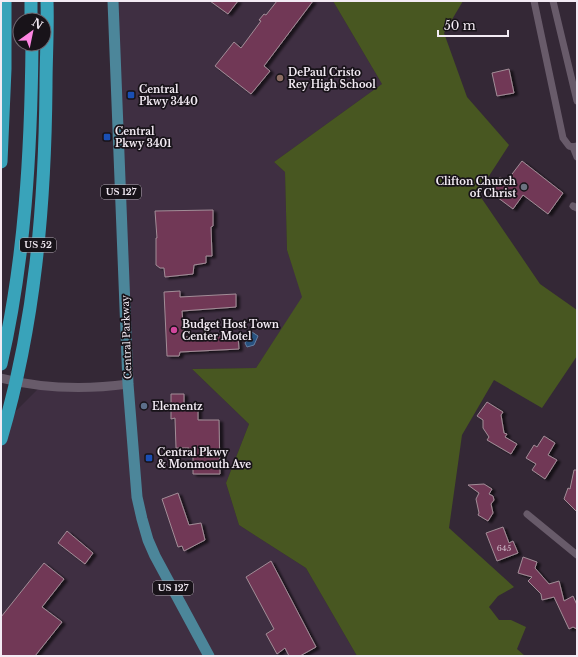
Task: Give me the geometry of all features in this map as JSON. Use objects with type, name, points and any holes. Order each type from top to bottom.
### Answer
[{"type":"highway","points":[[1,162],[5,69],[5,1]]},
{"type":"highway","points":[[31,1],[31,12]]},
{"type":"highway","name":"US 52","points":[[1,439],[10,409],[20,364],[37,257],[45,147],[47,2]]},
{"type":"highway","points":[[1,364],[13,305],[25,201],[29,140],[32,52]]},
{"type":"main road","name":"Central Parkway","points":[[113,1],[128,384],[137,497],[148,540],[155,556],[209,656]]},
{"type":"street","points":[[534,1],[560,128],[563,138],[569,146],[575,147],[577,157]]},
{"type":"street","points":[[553,1],[577,101]]},
{"type":"street","points":[[1,378],[41,386],[94,388],[128,384]]},
{"type":"street","points":[[527,514],[577,555]]},
{"type":"shaded area","points":[[113,1],[333,1],[382,84],[274,162],[285,172],[287,250],[303,297],[256,368],[192,369],[249,424],[226,483],[239,525],[306,568],[357,656],[1,656],[1,447],[11,416],[41,386],[128,384]]},
{"type":"green space","points":[[333,1],[463,1],[444,33],[467,97],[509,145],[478,193],[540,284],[577,310],[577,356],[542,408],[494,380],[462,435],[449,528],[514,587],[498,596],[489,607],[499,620],[511,620],[526,627],[517,649],[525,656],[357,656],[306,568],[239,525],[226,483],[249,424],[192,369],[256,368],[302,297],[287,250],[285,172],[274,162],[382,84]]},
{"type":"water","points":[[252,332],[258,336],[254,345],[247,347],[245,343]]},
{"type":"building","points":[[210,1],[238,1],[228,14]]},
{"type":"building","points":[[277,1],[313,1],[264,66],[270,71],[251,94],[215,66],[234,42],[241,48],[261,21],[259,20],[264,14],[266,15]]},
{"type":"building","points":[[509,69],[514,93],[497,96],[492,73]]},
{"type":"building","name":"Clifton Church of Christ","points":[[522,161],[563,193],[548,214],[523,195],[513,209],[489,191],[500,177],[506,182]]},
{"type":"building","points":[[213,210],[213,226],[211,227],[212,256],[206,256],[206,263],[194,265],[193,274],[165,277],[164,268],[160,268],[156,265],[157,238],[155,211]]},
{"type":"building","name":"Budget Host Town Center Motel","points":[[180,291],[180,297],[236,294],[236,307],[182,311],[184,337],[238,335],[239,349],[180,352],[179,356],[167,356],[164,292]]},
{"type":"building","points":[[171,394],[184,394],[184,405],[198,405],[198,420],[219,420],[220,474],[193,474],[193,455],[189,455],[189,448],[176,448],[175,418],[171,419]]},
{"type":"building","points":[[487,402],[503,412],[501,415],[504,433],[507,434],[505,437],[517,444],[511,454],[487,440],[489,437],[483,428],[483,420],[477,416]]},
{"type":"building","points":[[544,436],[555,443],[548,455],[557,460],[545,479],[532,470],[536,464],[526,458],[534,445],[537,447]]},
{"type":"building","points":[[574,470],[577,470],[577,512],[564,499],[568,488],[570,489]]},
{"type":"building","points":[[484,484],[492,489],[489,494],[493,496],[494,500],[491,504],[493,513],[488,521],[478,515],[479,513],[476,499],[479,493],[468,485]]},
{"type":"building","points":[[178,493],[189,525],[201,523],[205,540],[184,551],[182,546],[178,547],[162,499]]},
{"type":"building","points":[[503,527],[509,543],[513,541],[518,553],[497,561],[486,533]]},
{"type":"building","points":[[67,531],[93,553],[85,564],[58,543]]},
{"type":"building","points":[[523,557],[537,562],[535,568],[549,584],[559,581],[564,601],[573,596],[577,605],[577,629],[573,627],[569,629],[554,597],[542,600],[541,594],[528,581],[532,577],[518,573]]},
{"type":"building","points":[[271,561],[316,647],[300,656],[289,656],[285,648],[277,654],[266,634],[274,629],[246,577]]},
{"type":"building","points":[[44,563],[64,579],[42,607],[62,622],[35,656],[1,656],[1,617]]},
{"type":"place","name":"DePaul Cristo Rey High School","points":[[280,78]]},
{"type":"place","name":"Central Pkwy 3440","points":[[131,95]]},
{"type":"place","name":"Central Pkwy 3401","points":[[107,137]]},
{"type":"place","name":"Clifton Church of Christ","points":[[524,187]]},
{"type":"place","name":"Budget Host Town Center Motel","points":[[174,330]]},
{"type":"place","name":"Elementz","points":[[144,406]]},
{"type":"place","name":"Central Pkwy & Monmouth Ave","points":[[149,458]]}]
